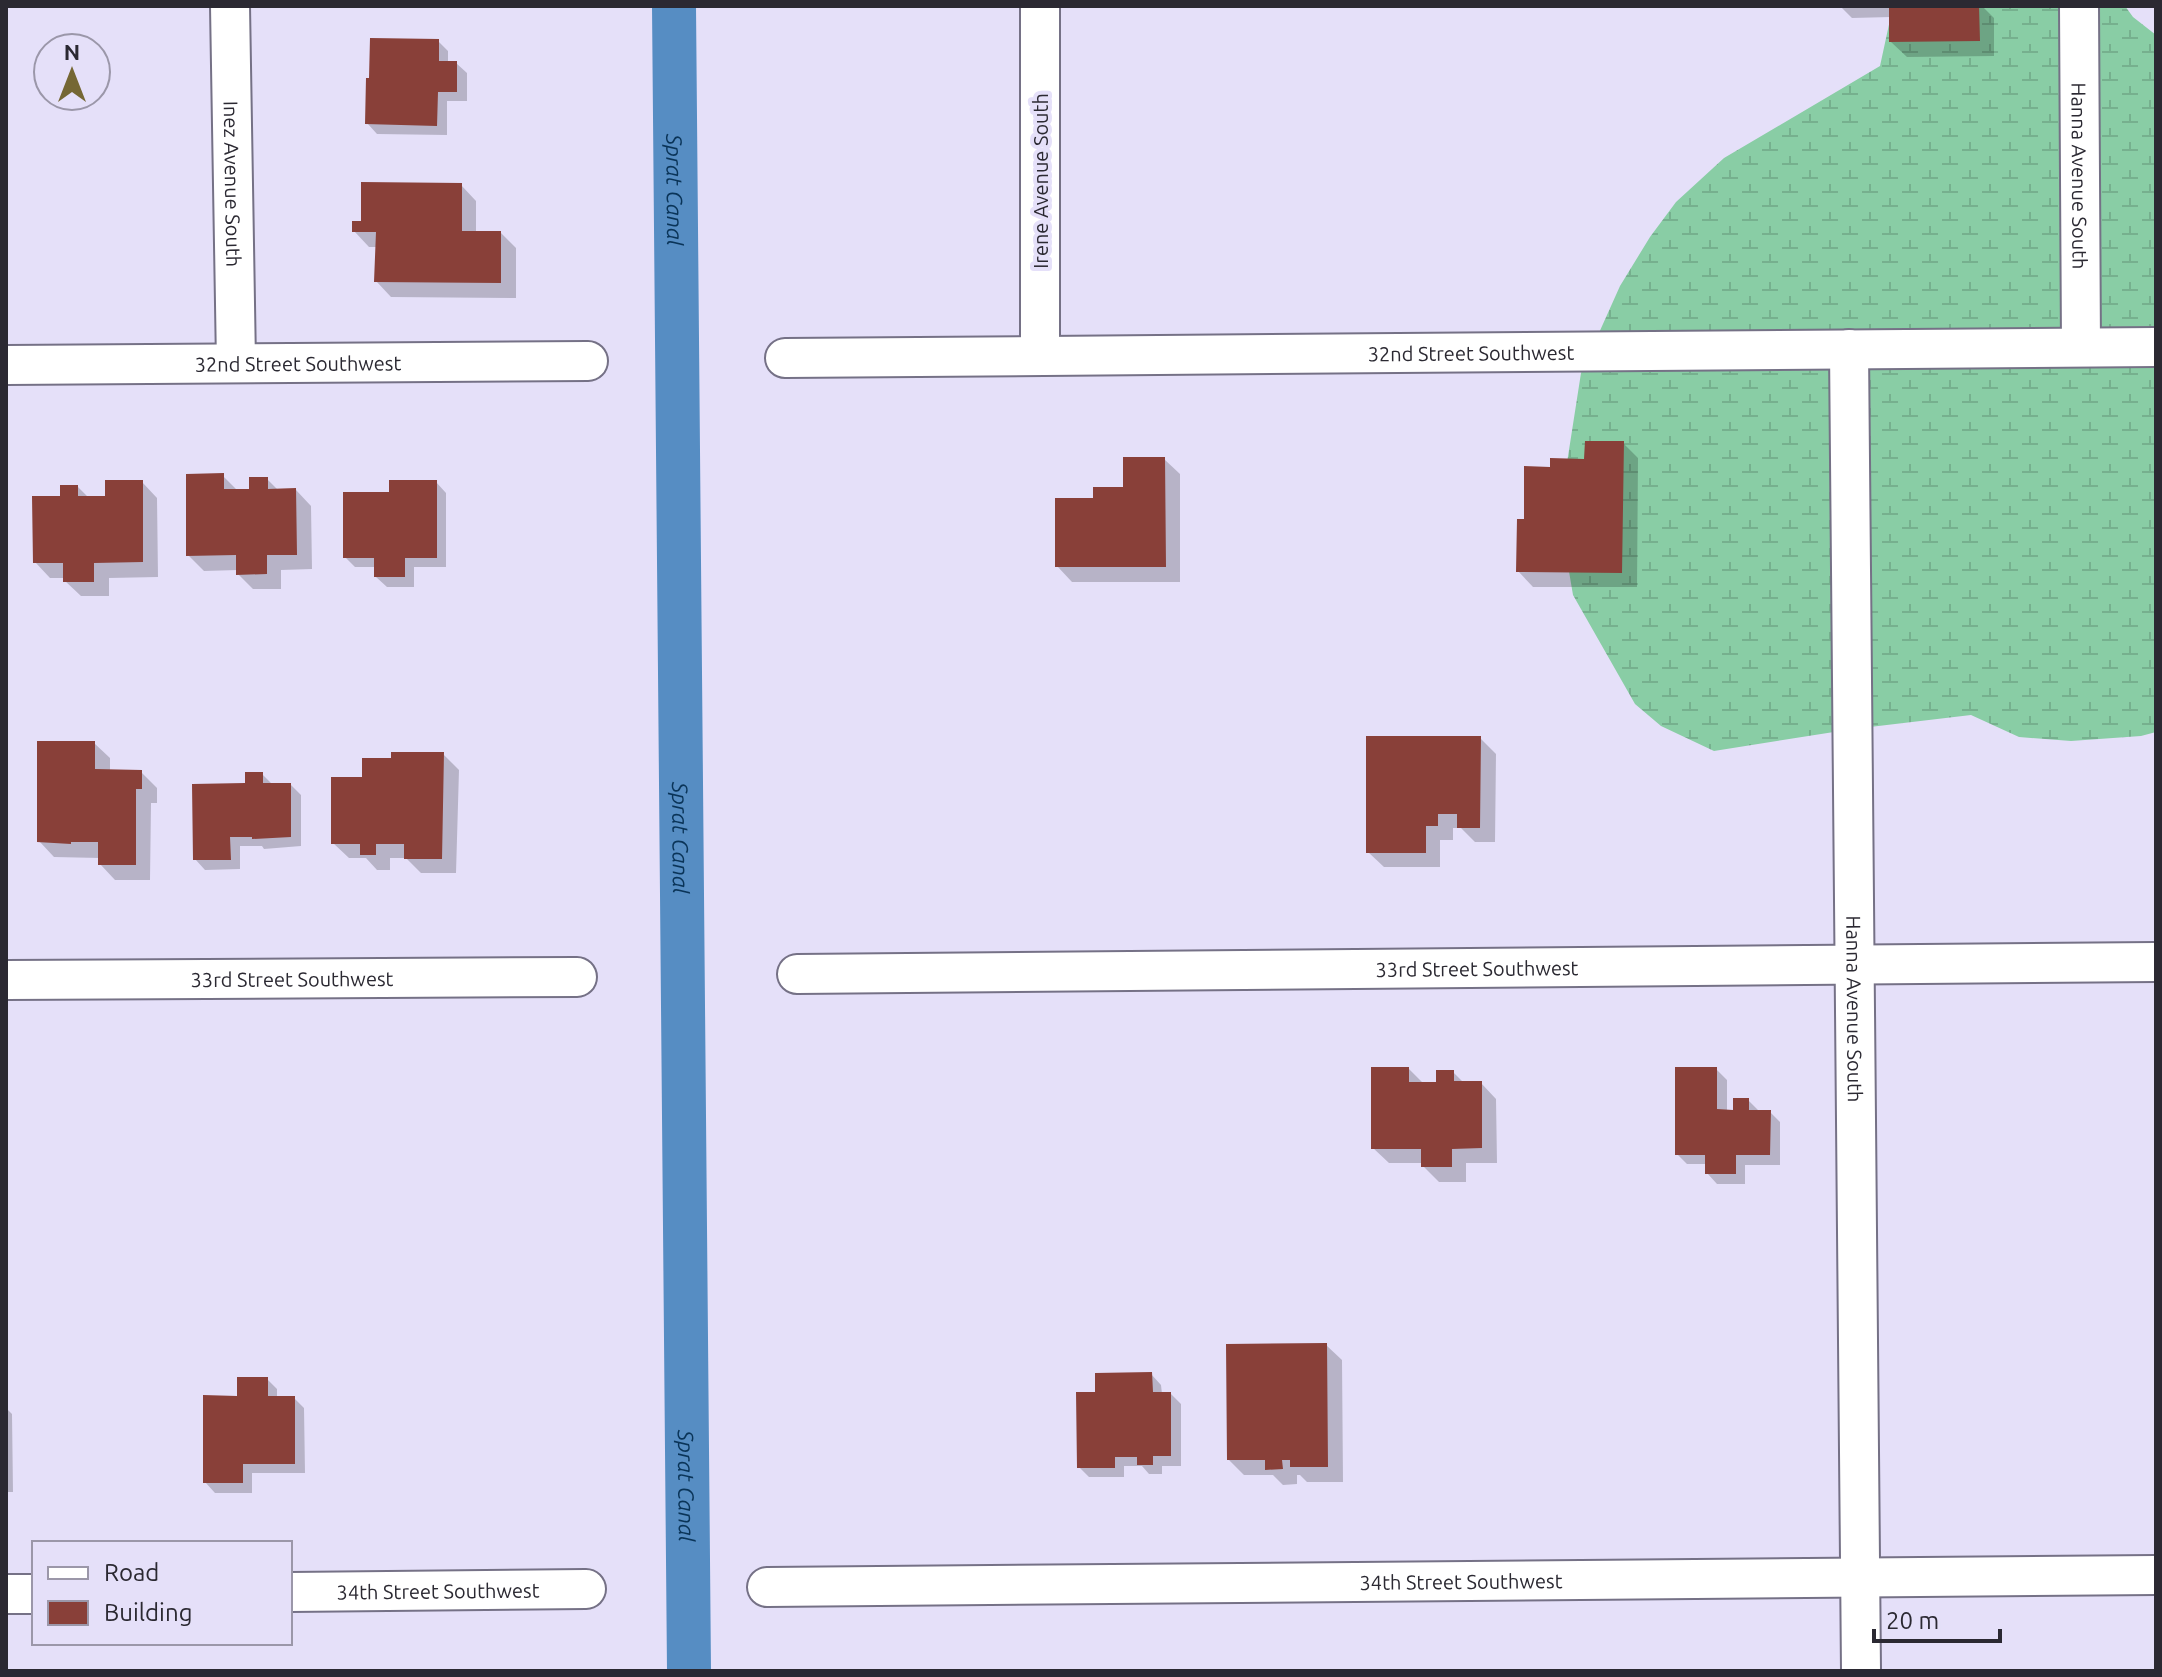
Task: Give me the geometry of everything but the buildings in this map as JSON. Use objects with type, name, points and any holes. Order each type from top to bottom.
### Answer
[{"type":"street","name":"Inez Avenue South","points":[[230,6],[236,363]]},
{"type":"street","name":"Irene Avenue South","points":[[1040,6],[1040,356]]},
{"type":"street","name":"Hanna Avenue South","points":[[2079,6],[2081,347]]},
{"type":"street","name":"32nd Street Southwest","points":[[785,358],[2156,347]]},
{"type":"street","name":"Hanna Avenue South","points":[[1849,349],[1861,1671]]},
{"type":"street","name":"32nd Street Southwest","points":[[6,365],[588,361]]},
{"type":"street","name":"33rd Street Southwest","points":[[797,974],[2156,962]]},
{"type":"street","name":"33rd Street Southwest","points":[[6,980],[577,977]]},
{"type":"street","name":"34th Street Southwest","points":[[767,1587],[2156,1575]]},
{"type":"street","name":"34th Street Southwest","points":[[292,1592],[586,1589]]},
{"type":"street","points":[[6,1594],[32,1594]]},
{"type":"green space","points":[[1893,6],[2125,6],[2133,17],[2156,35],[2156,732],[2071,741],[2019,737],[1971,715],[1853,729],[1714,751],[1661,726],[1635,704],[1573,595],[1565,548],[1564,482],[1581,373],[1620,286],[1676,202],[1724,158],[1880,66]]},
{"type":"waterway","name":"Sprat Canal","points":[[674,6],[689,1671]]}]
